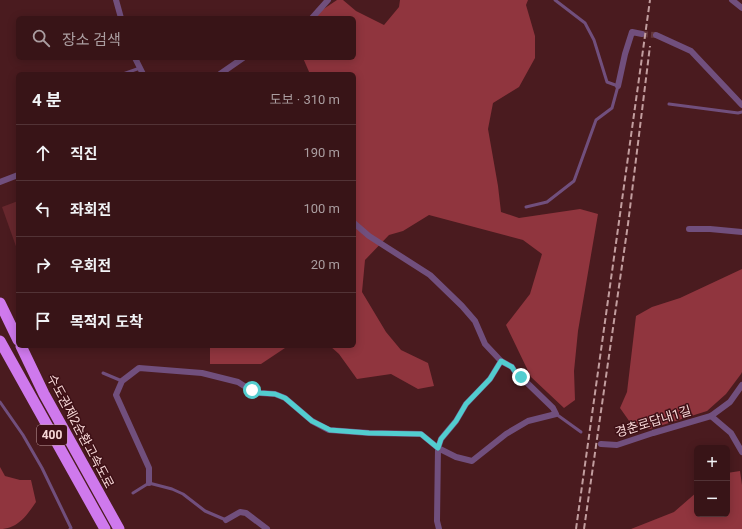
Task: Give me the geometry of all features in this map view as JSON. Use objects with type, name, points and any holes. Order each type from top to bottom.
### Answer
[{"type":"highway","points":[[0,303],[16,336]]},
{"type":"highway","name":"수도권제2순환고속도로","points":[[0,341],[105,529]]},
{"type":"highway","name":"수도권제2순환고속도로","points":[[22,348],[44,394],[119,529]]},
{"type":"street","points":[[116,0],[120,16]]},
{"type":"street","points":[[314,16],[328,0]]},
{"type":"street","points":[[732,0],[742,8]]},
{"type":"street","points":[[618,86],[625,54],[632,32],[642,34]]},
{"type":"street","points":[[656,35],[691,51],[742,105]]},
{"type":"street","points":[[137,60],[141,71]]},
{"type":"street","points":[[223,72],[240,60]]},
{"type":"street","points":[[0,182],[16,176]]},
{"type":"street","points":[[149,483],[149,468],[116,394],[122,380],[139,368],[202,373],[234,380],[260,393],[275,394],[285,398],[312,421],[330,430],[369,433],[421,434],[438,448],[456,457],[472,461],[506,434],[528,421],[556,414],[553,408],[521,377],[517,375],[512,367],[501,361],[485,344],[475,321],[430,275],[369,236],[356,225]]},
{"type":"street","points":[[689,229],[742,232]]},
{"type":"street","points":[[439,529],[437,521],[438,448],[441,439],[456,421],[466,404],[490,379],[501,361]]},
{"type":"street","name":"경춘로답내1길","points":[[601,444],[617,445],[711,416],[730,402],[742,385]]},
{"type":"street","name":"경춘로답내1길","points":[[711,416],[731,433],[742,452]]},
{"type":"street","points":[[226,520],[240,512],[246,513],[267,529]]},
{"type":"lane","points":[[526,207],[547,202],[574,181],[596,120],[612,108],[618,86],[607,82],[594,40],[585,23],[555,0]]},
{"type":"lane","points":[[669,104],[738,113],[742,112]]},
{"type":"lane","points":[[103,373],[122,380]]},
{"type":"lane","points":[[0,402],[23,435],[42,468],[70,529]]},
{"type":"lane","points":[[556,414],[582,432]]},
{"type":"lane","points":[[133,492],[149,483],[172,489],[183,494],[205,511],[226,520]]},
{"type":"shaded area","points":[[337,0],[343,0],[356,11],[384,25],[399,7],[400,0],[528,0],[526,5],[535,36],[535,58],[519,87],[493,103],[488,129],[501,212],[519,218],[580,209],[598,214],[578,331],[574,371],[575,400],[564,408],[531,377],[506,325],[530,294],[542,254],[523,240],[429,215],[403,231],[389,235],[365,260],[362,292],[386,332],[401,350],[428,363],[434,386],[418,389],[391,374],[357,379],[339,354],[332,348],[356,348],[356,72],[309,72],[304,60],[356,60],[356,16],[317,16],[319,12]]},
{"type":"shaded area","points":[[16,202],[16,246],[2,207]]},
{"type":"shaded area","points":[[742,269],[741,374],[726,394],[707,411],[650,429],[632,425],[620,408],[627,392],[636,316],[652,307],[680,298]]},
{"type":"shaded area","points":[[210,348],[285,348],[261,364],[210,364]]},
{"type":"shaded area","points":[[0,467],[5,476],[20,480],[31,480],[36,502],[17,524],[12,527],[0,529]]},
{"type":"shaded area","points":[[740,471],[742,485],[742,529],[631,529],[674,512],[694,495],[694,517],[730,517],[730,473]]},
{"type":"tunnel","points":[[642,34],[656,35]]},
{"type":"railway","points":[[576,529],[650,0]]},
{"type":"railway","points":[[584,529],[628,224],[650,46]]},
{"type":"route","points":[[252,390],[260,393],[275,394],[285,398],[312,421],[330,430],[369,433],[421,434],[438,448],[441,439],[456,421],[466,404],[490,379],[501,361],[512,367],[517,375],[521,377]]}]
